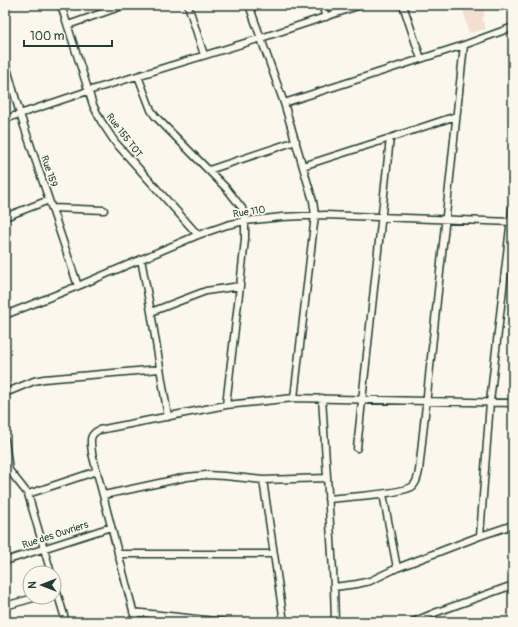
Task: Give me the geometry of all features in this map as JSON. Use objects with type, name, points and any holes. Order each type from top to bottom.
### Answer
[{"type":"street","name":"Rue 155 TOT","points":[[61,5],[88,91],[101,121],[115,142],[198,235]]},
{"type":"street","points":[[68,25],[123,5]]},
{"type":"street","points":[[188,5],[204,55]]},
{"type":"street","points":[[249,5],[296,141],[313,200],[315,215],[294,398]]},
{"type":"street","points":[[322,5],[326,17]]},
{"type":"street","points":[[5,119],[88,91],[261,38],[361,5]]},
{"type":"street","points":[[403,5],[421,59]]},
{"type":"street","points":[[284,103],[464,46],[513,27]]},
{"type":"street","points":[[328,499],[383,494],[410,488],[416,483],[419,471],[427,400],[464,46]]},
{"type":"street","name":"Rue 159","points":[[6,65],[20,114],[78,286]]},
{"type":"street","points":[[138,76],[151,110],[155,116],[228,190],[242,208],[245,221],[245,239],[226,405]]},
{"type":"street","points":[[303,166],[456,116]]},
{"type":"street","points":[[357,448],[390,138]]},
{"type":"street","points":[[209,170],[296,141]]},
{"type":"street","points":[[5,217],[49,200]]},
{"type":"street","points":[[480,536],[490,402],[512,222],[513,201]]},
{"type":"street","points":[[52,208],[104,210]]},
{"type":"street","name":"Rue 110","points":[[5,315],[198,235],[227,225],[245,221],[315,215],[512,222]]},
{"type":"street","points":[[141,259],[168,417]]},
{"type":"street","points":[[151,312],[198,294],[240,286]]},
{"type":"street","points":[[5,393],[44,378],[160,368]]},
{"type":"street","points":[[136,622],[97,471],[91,441],[94,432],[226,405],[294,398],[513,403]]},
{"type":"street","points":[[322,398],[335,622]]},
{"type":"street","points":[[5,440],[7,471],[28,494],[49,565]]},
{"type":"street","points":[[28,494],[97,471]]},
{"type":"street","points":[[104,495],[187,477],[206,475],[263,480],[327,478]]},
{"type":"street","points":[[263,480],[284,622]]},
{"type":"street","points":[[383,494],[397,568]]},
{"type":"street","points":[[334,587],[370,581],[397,568],[513,525]]},
{"type":"street","name":"Rue des Ouvriers","points":[[5,561],[111,527]]},
{"type":"street","points":[[118,554],[273,554]]},
{"type":"street","points":[[413,622],[513,585]]},
{"type":"street","points":[[5,606],[22,601]]},
{"type":"street","points":[[60,605],[66,622]]},
{"type":"street","points":[[133,612],[224,622]]},
{"type":"shaded area","points":[[476,5],[482,5],[485,16],[482,17],[486,29],[469,33],[463,9]]}]
